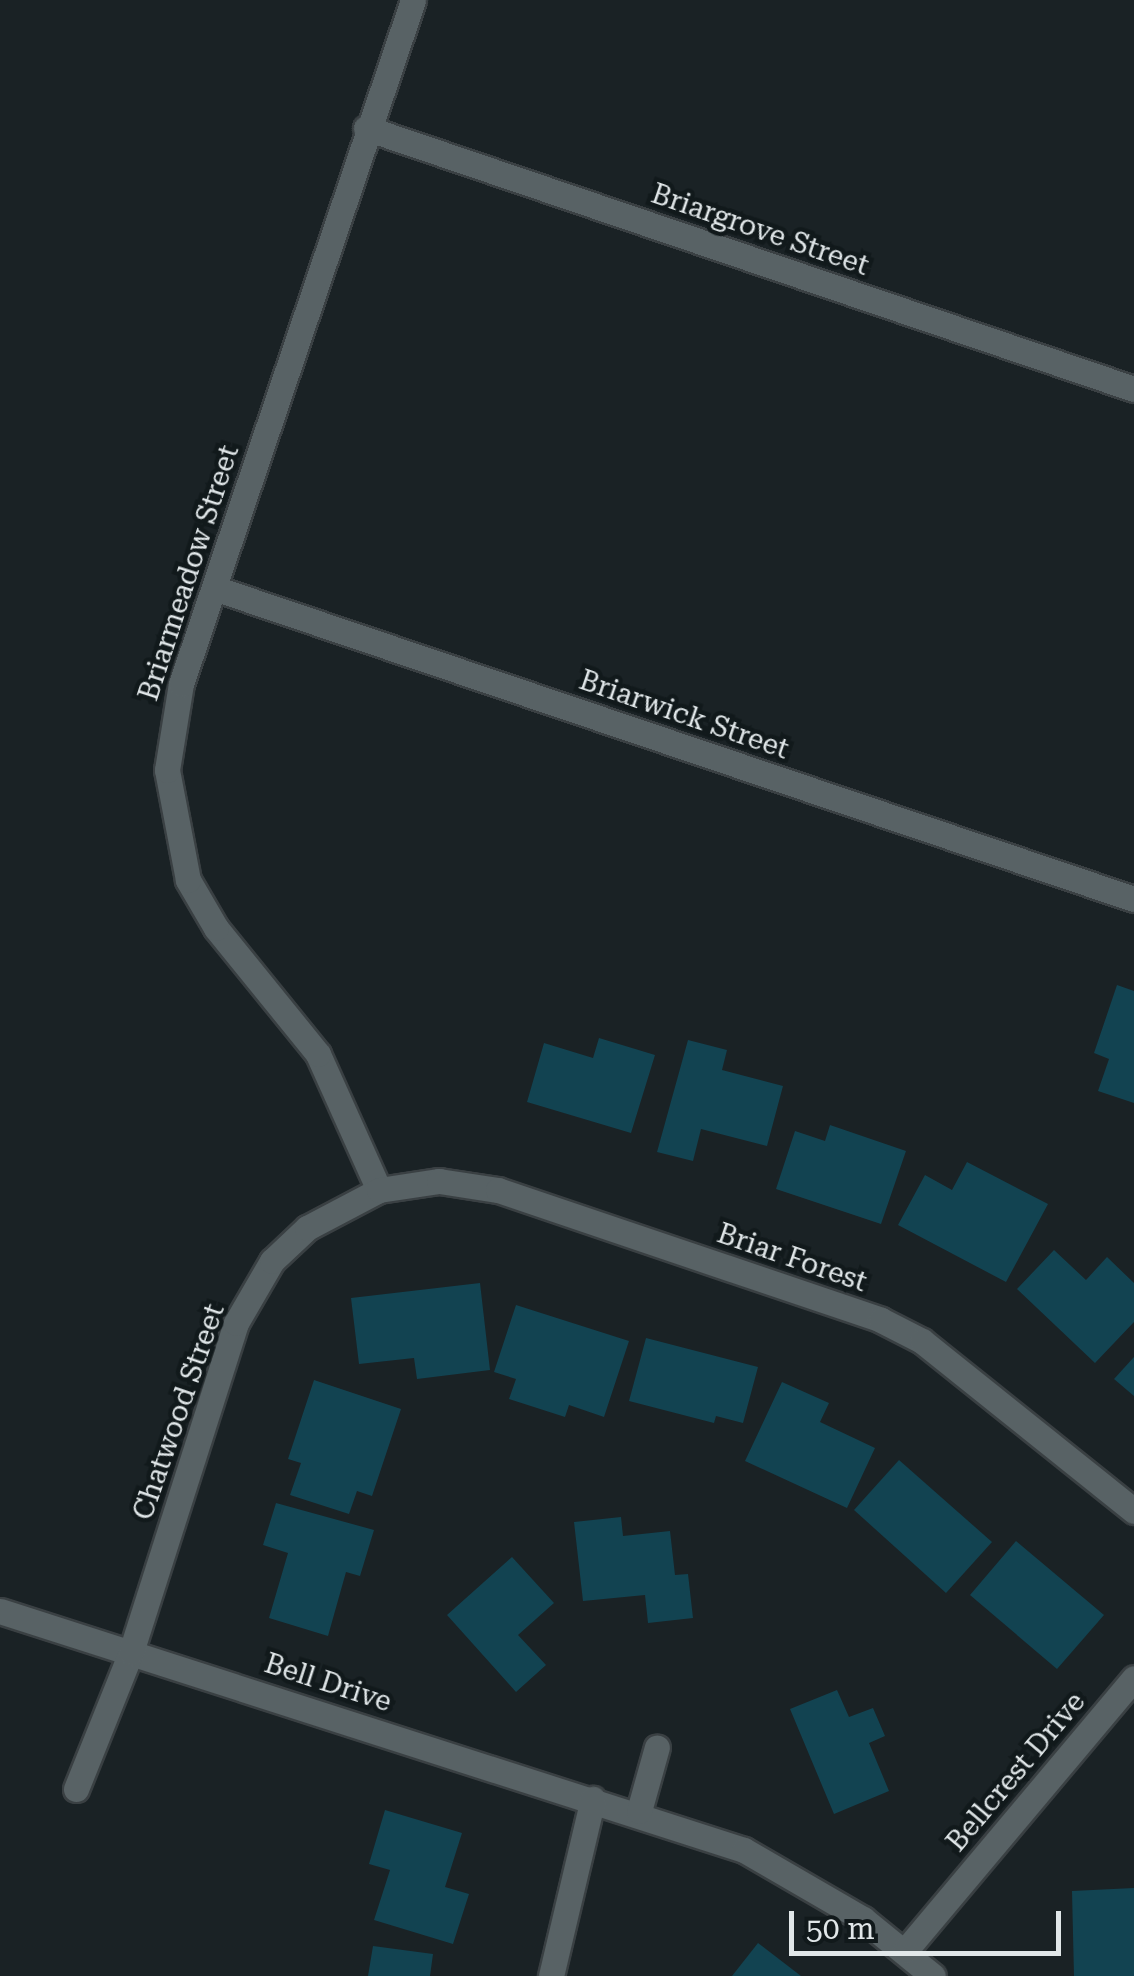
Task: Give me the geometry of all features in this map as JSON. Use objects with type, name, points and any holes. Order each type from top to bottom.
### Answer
[{"type":"street","name":"Briarmeadow Street","points":[[378,1190],[335,1082],[216,928],[188,880],[172,826],[173,714],[366,128],[413,0]]},
{"type":"street","name":"Briargrove Street","points":[[366,128],[1134,389]]},
{"type":"street","name":"Briarwick Street","points":[[214,588],[1134,900]]},
{"type":"street","name":"Briar Forest","points":[[378,1190],[438,1181],[498,1190],[881,1320],[922,1341],[1134,1512]]},
{"type":"street","name":"Chatwood Street","points":[[76,1788],[130,1652],[236,1323],[272,1261],[307,1228],[378,1190]]},
{"type":"street","name":"Bell Drive","points":[[0,1611],[639,1811],[805,1882],[905,1951],[933,1976]]},
{"type":"street","name":"Bellcrest Drive","points":[[905,1951],[1134,1678]]},
{"type":"street","points":[[639,1811],[657,1747]]},
{"type":"street","points":[[551,1976],[593,1799]]},
{"type":"building","points":[[1117,985],[1134,991],[1134,1103],[1098,1091],[1109,1059],[1094,1053]]},
{"type":"building","points":[[599,1038],[655,1055],[631,1133],[527,1102],[544,1043],[593,1058]]},
{"type":"building","points":[[688,1040],[727,1050],[722,1070],[783,1086],[767,1146],[701,1129],[693,1161],[657,1152]]},
{"type":"building","points":[[830,1125],[906,1151],[881,1224],[776,1189],[795,1131],[825,1141]]},
{"type":"building","points":[[967,1162],[1048,1204],[1006,1282],[898,1225],[925,1175],[952,1190]]},
{"type":"building","points":[[1054,1250],[1086,1280],[1107,1257],[1134,1283],[1134,1322],[1095,1363],[1017,1289]]},
{"type":"building","points":[[480,1283],[490,1370],[417,1379],[414,1358],[359,1364],[351,1298]]},
{"type":"building","points":[[516,1305],[629,1341],[604,1417],[569,1405],[565,1417],[509,1399],[516,1379],[494,1372]]},
{"type":"building","points":[[646,1338],[758,1367],[743,1423],[716,1416],[714,1423],[629,1401]]},
{"type":"building","points":[[1134,1357],[1134,1396],[1114,1379]]},
{"type":"building","points":[[314,1380],[401,1409],[372,1496],[357,1491],[349,1514],[290,1495],[301,1463],[288,1459]]},
{"type":"building","points":[[782,1382],[829,1403],[820,1422],[875,1448],[847,1508],[745,1461]]},
{"type":"building","points":[[899,1460],[992,1542],[946,1593],[854,1510]]},
{"type":"building","points":[[276,1503],[374,1530],[360,1576],[346,1572],[328,1636],[269,1618],[288,1553],[263,1545]]},
{"type":"building","points":[[621,1517],[623,1536],[670,1531],[675,1575],[688,1574],[693,1618],[648,1623],[645,1595],[583,1601],[574,1522]]},
{"type":"building","points":[[1016,1541],[1104,1615],[1057,1669],[970,1595]]},
{"type":"building","points":[[512,1557],[554,1603],[518,1635],[546,1665],[516,1692],[447,1615]]},
{"type":"building","points":[[837,1690],[849,1717],[873,1708],[885,1736],[869,1743],[889,1791],[834,1814],[790,1709]]},
{"type":"building","points":[[385,1810],[462,1833],[445,1887],[469,1894],[453,1944],[374,1920],[390,1870],[369,1864]]},
{"type":"building","points":[[1134,1888],[1134,1976],[1074,1976],[1072,1891]]},
{"type":"building","points":[[758,1943],[801,1976],[732,1976]]},
{"type":"building","points":[[373,1946],[433,1954],[430,1976],[368,1976]]}]
